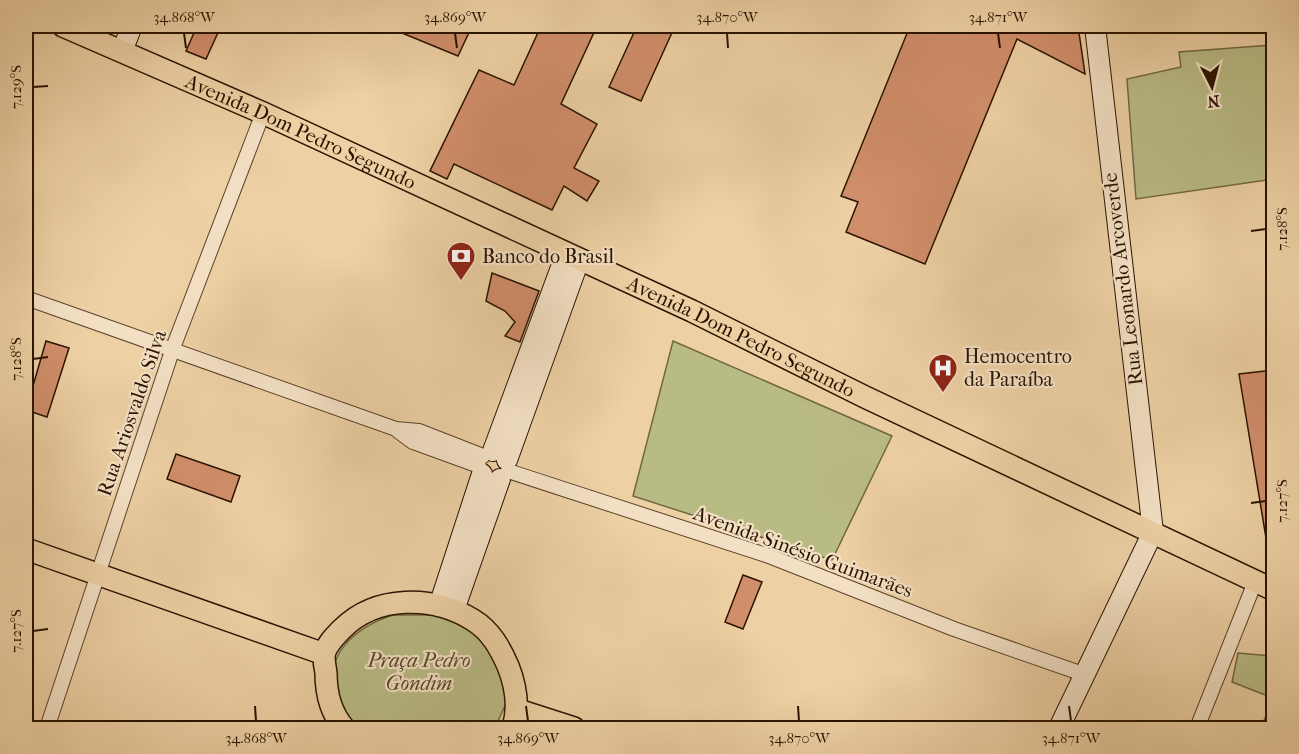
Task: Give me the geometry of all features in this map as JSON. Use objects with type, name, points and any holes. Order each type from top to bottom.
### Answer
[{"type":"main road","name":"Avenida Dom Pedro Segundo","points":[[63,26],[263,113],[692,311],[876,402],[1153,531],[1264,586]]},
{"type":"main road","points":[[26,549],[324,654]]},
{"type":"main road","points":[[344,729],[336,719],[326,688],[324,654],[332,638],[345,625],[376,606],[410,602],[447,608],[474,620],[490,633],[513,678],[515,719],[574,729]]},
{"type":"street","points":[[122,51],[132,26]]},
{"type":"street","name":"Rua Leonardo Arcoverde","points":[[1095,26],[1153,531]]},
{"type":"street","name":"Rua Ariosvaldo Silva","points":[[47,729],[173,348],[263,113]]},
{"type":"street","points":[[447,608],[493,465],[572,257]]},
{"type":"street","name":"Avenida Sinésio Guimarães","points":[[26,298],[173,348],[396,429],[419,431],[493,465],[769,556],[954,629],[1083,674]]},
{"type":"street","points":[[1059,729],[1083,674],[1153,531]]},
{"type":"street","points":[[1197,729],[1264,586]]},
{"type":"green space","points":[[1273,45],[1273,179],[1136,199],[1127,79],[1181,67],[1179,52]]},
{"type":"green space","points":[[673,341],[892,436],[832,560],[633,496]]},
{"type":"green space","name":"Praça Pedro Gondim","points":[[393,615],[433,615],[468,624],[495,649],[507,701],[495,728],[353,728],[332,692],[332,673],[335,661],[341,650],[358,632]]},
{"type":"green space","points":[[1238,653],[1273,656],[1273,698],[1232,682]]},
{"type":"green space","points":[[1273,698],[1273,727],[1263,723]]},
{"type":"building","points":[[197,26],[221,26],[206,59],[186,51]]},
{"type":"building","points":[[385,26],[472,26],[458,56]]},
{"type":"building","points":[[541,26],[597,26],[561,104],[597,124],[574,168],[599,181],[587,201],[564,186],[552,210],[454,164],[447,179],[430,171],[479,70],[514,85]]},
{"type":"building","points":[[637,26],[675,26],[641,101],[609,87]]},
{"type":"building","points":[[910,26],[1078,26],[1085,74],[1017,39],[925,264],[846,232],[858,202],[841,196]]},
{"type":"building","points":[[492,273],[539,291],[520,342],[505,336],[515,322],[505,311],[486,301]]},
{"type":"building","points":[[46,341],[69,348],[47,417],[26,410]]},
{"type":"building","points":[[1274,370],[1274,537],[1266,538],[1239,374]]},
{"type":"building","points":[[176,454],[240,476],[231,502],[167,479]]},
{"type":"building","points":[[743,575],[762,582],[743,629],[725,622]]},
{"type":"place","name":"Banco do Brasil","points":[[461,282]]},
{"type":"place","name":"Hemocentro da Paraíba","points":[[943,394]]}]
